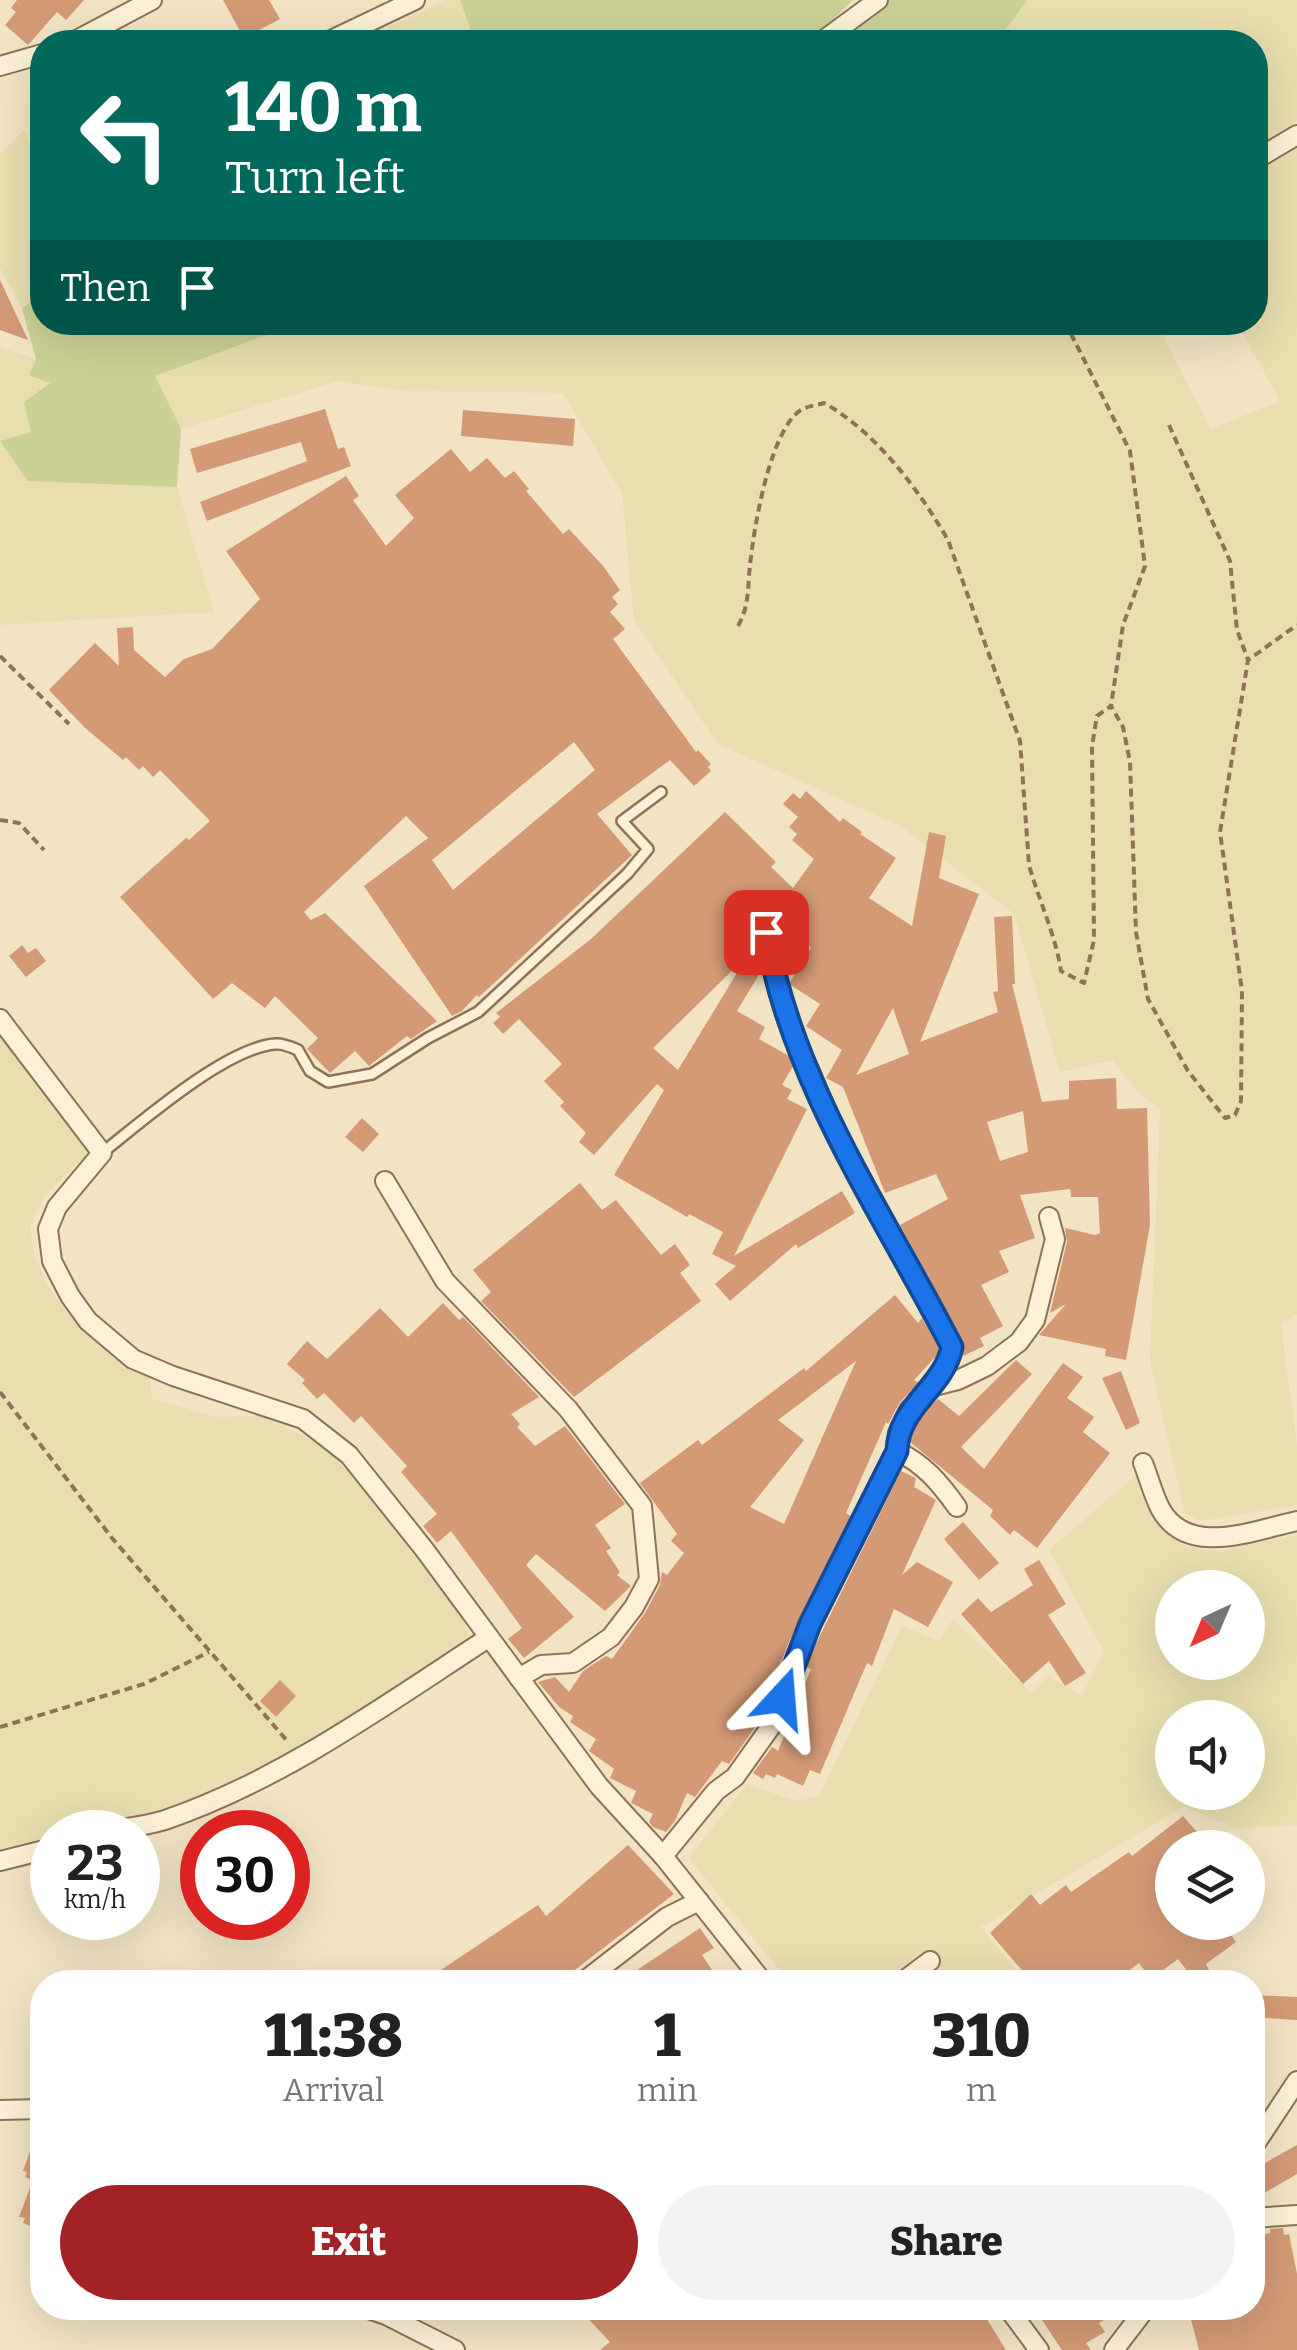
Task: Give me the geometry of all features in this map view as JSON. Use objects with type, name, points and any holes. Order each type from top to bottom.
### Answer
[{"type":"street","points":[[95,30],[152,0]]},
{"type":"street","points":[[352,30],[415,0]]},
{"type":"street","points":[[837,30],[878,0]]},
{"type":"street","points":[[0,66],[30,57]]},
{"type":"street","points":[[1268,152],[1297,135]]},
{"type":"street","points":[[663,1856],[716,1791],[736,1778],[772,1725],[799,1649],[897,1451],[898,1433],[909,1410],[934,1386],[952,1347],[881,1222],[790,1029],[766,932],[766,901]]},
{"type":"street","points":[[0,1019],[102,1152],[57,1207],[48,1230],[52,1261],[88,1322],[133,1358],[172,1376],[302,1419],[350,1455],[599,1786],[663,1856],[753,1970]]},
{"type":"street","points":[[384,1182],[445,1281],[568,1409],[642,1506],[649,1579],[634,1607],[610,1636],[573,1663],[541,1665],[519,1678]]},
{"type":"street","points":[[934,1386],[987,1366],[1018,1342],[1035,1320],[1055,1239],[1049,1217]]},
{"type":"street","points":[[897,1451],[916,1460],[942,1485],[957,1507]]},
{"type":"street","points":[[1143,1463],[1161,1510],[1179,1530],[1207,1540],[1297,1520]]},
{"type":"street","points":[[160,1821],[301,1758],[488,1638]]},
{"type":"street","points":[[0,1861],[30,1854]]},
{"type":"street","points":[[599,1970],[667,1917],[699,1902]]},
{"type":"street","points":[[918,1970],[930,1961]]},
{"type":"street","points":[[1265,2129],[1297,2082]]},
{"type":"street","points":[[0,2110],[30,2109]]},
{"type":"street","points":[[1265,2217],[1297,2215]]},
{"type":"street","points":[[398,2320],[455,2350]]},
{"type":"street","points":[[1017,2320],[1039,2350]]},
{"type":"street","points":[[1114,2350],[1137,2320]]},
{"type":"lane","points":[[102,1152],[176,1094],[239,1054],[279,1043],[298,1050],[310,1070],[328,1082],[353,1080],[372,1074],[478,1012],[648,849],[622,821],[661,792]]},
{"type":"path","points":[[738,626],[747,610],[750,558],[768,472],[782,431],[802,409],[824,404],[843,414],[879,448],[932,513],[948,540],[1020,741],[1028,865],[1056,939],[1061,971],[1084,983],[1094,940],[1092,746],[1098,716],[1110,706],[1124,624],[1146,566],[1130,451],[1072,335]]},
{"type":"path","points":[[1110,706],[1123,726],[1130,762],[1136,932],[1148,1000],[1188,1071],[1225,1118],[1235,1116],[1241,1102],[1242,991],[1220,832],[1248,660],[1238,630],[1230,561],[1169,425]]},
{"type":"path","points":[[1248,660],[1297,625]]},
{"type":"path","points":[[0,656],[69,724]]},
{"type":"path","points":[[0,820],[18,823],[44,850]]},
{"type":"path","points":[[0,1392],[112,1538],[301,1758]]},
{"type":"path","points":[[0,1727],[144,1684],[209,1652]]},
{"type":"shaded area","points":[[445,0],[460,0],[471,30],[383,30]]},
{"type":"shaded area","points":[[1027,0],[1297,0],[1297,121],[1268,138],[1268,30],[1006,30]]},
{"type":"shaded area","points":[[24,130],[30,143],[30,302],[22,308],[0,268],[0,154]]},
{"type":"shaded area","points":[[1297,143],[1297,1314],[1281,1324],[1297,1447],[1297,1505],[1202,1521],[1185,1514],[1150,1361],[1160,1110],[1137,1091],[1113,1060],[1060,1072],[1014,914],[900,826],[718,744],[634,620],[622,494],[563,393],[404,391],[338,381],[181,429],[155,376],[268,335],[1162,335],[1211,429],[1280,401],[1244,335],[1268,335],[1268,160]]},
{"type":"shaded area","points":[[0,347],[36,359],[51,382],[32,432],[28,481],[177,487],[214,612],[0,625]]},
{"type":"shaded area","points":[[0,1025],[91,1150],[45,1195],[30,1226],[34,1254],[49,1289],[77,1324],[114,1358],[150,1376],[152,1399],[216,1417],[260,1416],[308,1438],[337,1459],[383,1513],[469,1633],[465,1646],[309,1744],[181,1804],[157,1810],[30,1810],[30,1842],[0,1849]]},
{"type":"shaded area","points":[[1138,1473],[1185,1546],[1220,1551],[1297,1535],[1297,1825],[1236,1828],[1191,1810],[1265,1810],[1265,1700],[1155,1700],[1155,1810],[1178,1810],[981,1927],[1015,1970],[779,1970],[689,1858],[747,1784],[797,1801],[819,1796],[902,1626],[939,1641],[953,1619],[1032,1693],[1048,1676],[1082,1696],[1104,1651],[1049,1550]]},
{"type":"green space","points":[[460,0],[853,0],[822,30],[471,30]]},
{"type":"green space","points":[[890,0],[1027,0],[1006,30],[855,30]]},
{"type":"green space","points":[[30,302],[30,335],[267,335],[155,376],[181,429],[177,487],[28,481],[0,441],[31,432],[24,402],[50,383],[29,375],[36,359],[22,308]]},
{"type":"building","points":[[17,0],[84,0],[66,20],[57,12],[41,30],[30,30],[28,45],[5,25],[16,12],[11,8]]},
{"type":"building","points":[[223,0],[269,0],[280,19],[259,30],[240,30]]},
{"type":"building","points":[[0,280],[28,340],[0,330]]},
{"type":"building","points":[[325,409],[338,449],[344,447],[351,466],[207,521],[200,502],[307,461],[301,442],[197,473],[190,449]]},
{"type":"building","points":[[463,410],[575,419],[573,446],[461,436]]},
{"type":"building","points":[[451,449],[470,472],[487,458],[505,478],[514,471],[563,534],[569,529],[620,590],[612,597],[618,604],[610,612],[625,629],[613,639],[696,752],[711,764],[711,771],[694,786],[670,760],[597,814],[632,855],[479,997],[452,1016],[364,886],[428,838],[406,816],[304,912],[311,920],[325,913],[437,1021],[411,1039],[407,1036],[369,1066],[355,1051],[330,1073],[307,1049],[318,1038],[275,996],[265,1008],[232,983],[213,999],[120,897],[210,821],[160,770],[153,777],[143,766],[139,770],[126,757],[123,760],[49,690],[95,643],[119,666],[117,628],[133,627],[134,650],[165,677],[184,659],[212,649],[260,599],[226,551],[346,476],[359,496],[353,500],[386,546],[414,518],[395,495]],"holes":[[[574,742],[595,770],[453,890],[432,860]]]},
{"type":"building","points":[[806,791],[840,822],[843,818],[896,858],[869,898],[912,926],[929,832],[946,836],[939,878],[979,894],[920,1042],[998,1012],[993,992],[998,991],[994,917],[1012,916],[1012,984],[1042,1102],[1069,1099],[1069,1081],[1116,1078],[1117,1109],[1147,1108],[1150,1225],[1126,1360],[1105,1356],[1106,1349],[1039,1335],[1066,1304],[1050,1313],[1067,1242],[1065,1228],[1100,1233],[1098,1197],[1071,1197],[1070,1189],[1020,1195],[1035,1238],[999,1251],[1009,1272],[981,1285],[1003,1326],[980,1338],[984,1346],[963,1356],[963,1341],[900,1225],[948,1199],[936,1174],[885,1193],[843,1087],[826,1078],[842,1050],[806,1026],[820,1004],[789,984],[811,947],[780,925],[773,890],[759,891],[754,909],[726,936],[747,948],[741,962],[653,1048],[678,1070],[743,963],[760,973],[737,1011],[765,1027],[759,1039],[789,1056],[793,1066],[782,1085],[792,1090],[787,1099],[807,1109],[734,1256],[842,1191],[855,1213],[798,1248],[796,1244],[730,1301],[715,1284],[736,1266],[712,1254],[723,1232],[689,1214],[687,1217],[614,1175],[664,1090],[657,1084],[594,1155],[579,1142],[586,1133],[560,1106],[564,1102],[544,1081],[562,1064],[519,1019],[503,1034],[493,1023],[500,1017],[496,1013],[591,939],[725,812],[776,862],[771,867],[793,888],[814,859],[792,840],[797,834],[789,827],[798,817],[783,804],[793,793],[800,799]],"holes":[[[893,1008],[909,1054],[856,1075]],[[1023,1111],[1028,1152],[1000,1161],[987,1122]]]},
{"type":"building","points":[[22,945],[28,953],[36,948],[46,961],[26,977],[9,956]]},
{"type":"building","points":[[362,1118],[379,1134],[363,1152],[345,1137]]},
{"type":"building","points":[[580,1183],[602,1210],[616,1200],[661,1255],[675,1244],[690,1265],[680,1273],[701,1301],[574,1397],[481,1301],[491,1292],[473,1270]]},
{"type":"building","points":[[895,1295],[918,1323],[922,1318],[939,1349],[914,1380],[919,1383],[886,1422],[846,1513],[851,1516],[788,1644],[756,1726],[729,1764],[722,1761],[695,1797],[687,1793],[666,1832],[649,1822],[653,1814],[631,1803],[636,1791],[610,1778],[614,1769],[589,1751],[596,1739],[570,1722],[573,1716],[559,1707],[538,1682],[555,1677],[569,1692],[583,1671],[606,1656],[612,1659],[645,1613],[660,1585],[662,1572],[667,1575],[684,1553],[671,1541],[677,1534],[640,1483],[698,1440],[702,1445],[804,1368],[806,1371]],"holes":[[[856,1361],[784,1524],[750,1507],[804,1440],[778,1420]]]},
{"type":"building","points":[[443,1303],[459,1320],[463,1317],[539,1397],[511,1414],[520,1424],[517,1427],[535,1446],[565,1426],[625,1504],[595,1525],[611,1548],[606,1551],[620,1572],[617,1575],[631,1586],[605,1611],[536,1554],[526,1565],[574,1617],[524,1658],[508,1639],[522,1628],[451,1531],[437,1543],[423,1526],[437,1514],[401,1472],[407,1466],[361,1416],[354,1423],[324,1393],[317,1399],[302,1383],[305,1380],[287,1364],[307,1341],[327,1359],[380,1308],[408,1337]]},
{"type":"building","points":[[1016,1360],[1032,1374],[961,1447],[984,1469],[1063,1363],[1083,1377],[1067,1398],[1094,1417],[1083,1432],[1110,1453],[1037,1548],[1014,1530],[1010,1535],[990,1516],[993,1510],[910,1442],[919,1417],[938,1399],[959,1416]]},
{"type":"building","points":[[1121,1371],[1140,1423],[1126,1430],[1102,1378]]},
{"type":"building","points":[[901,1471],[916,1478],[914,1487],[936,1500],[902,1575],[917,1562],[953,1582],[928,1627],[894,1609],[872,1666],[867,1663],[820,1774],[810,1770],[803,1786],[777,1774],[775,1778],[766,1774],[763,1779],[753,1773],[772,1747],[778,1751],[811,1669],[806,1667],[811,1654]]},
{"type":"building","points":[[963,1522],[999,1563],[979,1580],[944,1539]]},
{"type":"building","points":[[1039,1560],[1066,1604],[1048,1615],[1086,1673],[1065,1686],[1049,1661],[1023,1684],[961,1614],[978,1598],[991,1612],[1033,1585],[1024,1569]]},
{"type":"building","points":[[280,1680],[296,1696],[276,1717],[260,1701]]},
{"type":"building","points":[[1183,1816],[1195,1830],[1165,1830]]},
{"type":"building","points":[[1155,1838],[1155,1940],[1236,1942],[1206,1964],[1209,1970],[1187,1970],[1178,1959],[1163,1970],[1144,1970],[1139,1963],[1130,1970],[1022,1970],[990,1933],[1031,1894],[1040,1905],[1066,1885],[1071,1892],[1129,1852],[1132,1856]]},
{"type":"building","points":[[628,1845],[674,1894],[575,1970],[441,1970],[538,1905],[546,1916]]},
{"type":"building","points":[[700,1928],[714,1948],[702,1955],[712,1970],[637,1970]]},
{"type":"building","points":[[1265,1996],[1297,1997],[1297,2020],[1265,2018]]},
{"type":"building","points":[[1297,2145],[1297,2174],[1265,2193],[1265,2163]]},
{"type":"building","points":[[30,2151],[30,2179],[23,2171]]},
{"type":"building","points":[[30,2188],[30,2226],[23,2223],[25,2218],[19,2217]]},
{"type":"building","points":[[1283,2228],[1284,2235],[1289,2234],[1297,2274],[1297,2350],[1199,2350],[1191,2320],[1265,2320],[1265,2234],[1270,2229]]},
{"type":"building","points":[[589,2320],[987,2320],[1006,2350],[600,2350],[610,2342]]},
{"type":"building","points":[[1042,2320],[1104,2320],[1099,2323],[1105,2332],[1086,2343],[1091,2350],[1062,2350]]},
{"type":"route","points":[[766,932],[790,1029],[824,1107],[881,1222],[952,1347],[934,1386],[909,1410],[898,1433],[897,1451],[810,1624],[782,1698]]}]
